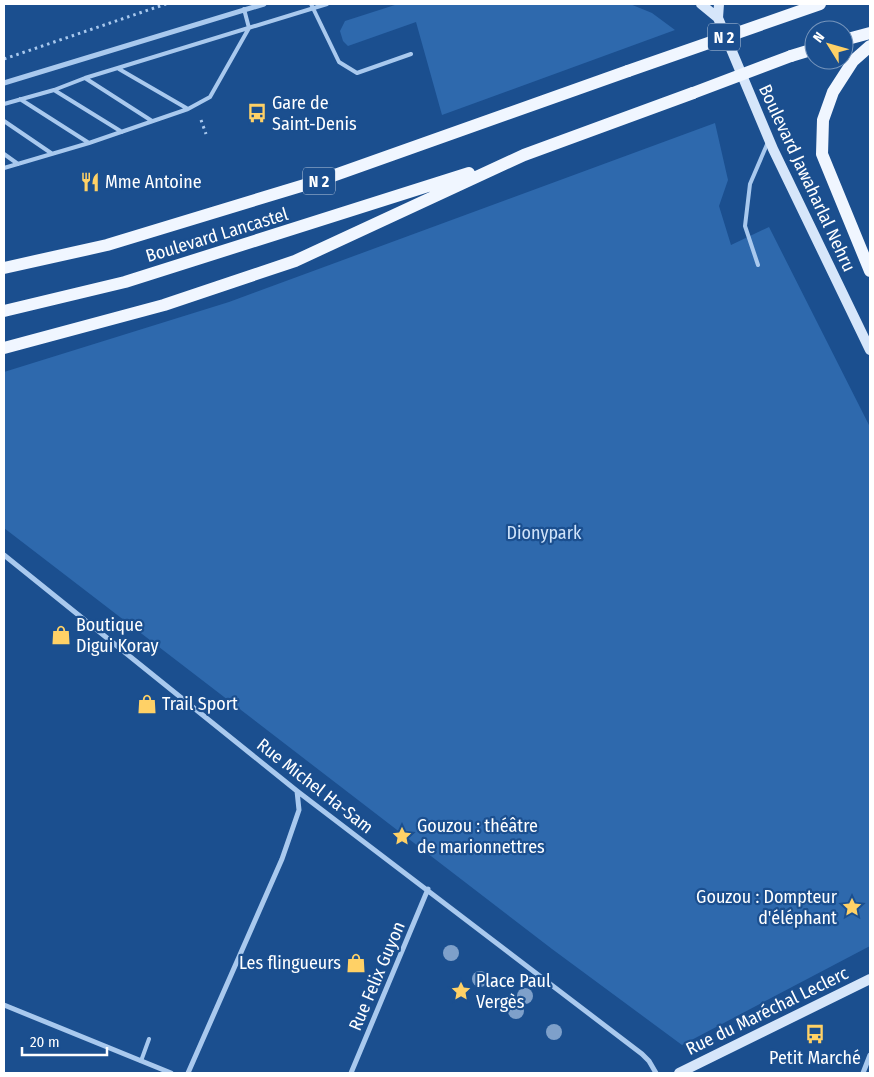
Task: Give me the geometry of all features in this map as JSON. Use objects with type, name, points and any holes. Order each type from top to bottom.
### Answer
[{"type":"main road","name":"N 2","points":[[4,268],[107,245],[321,180],[820,4]]},
{"type":"main road","points":[[854,37],[870,33]]},
{"type":"main road","points":[[870,46],[853,60],[833,92],[823,120],[822,154],[870,272]]},
{"type":"main road","name":"N 2","points":[[524,155],[804,52]]},
{"type":"main road","points":[[4,348],[164,305],[295,261],[524,155]]},
{"type":"main road","name":"Boulevard Lancastel","points":[[4,311],[124,282],[341,215],[524,155]]},
{"type":"street","points":[[4,83],[264,4]]},
{"type":"street","name":"Boulevard Jawaharlal Nehru","points":[[701,4],[718,18]]},
{"type":"street","name":"Boulevard Jawaharlal Nehru","points":[[719,4],[718,18],[769,140],[870,350]]},
{"type":"street","name":"Rue Michel Ha-Sam","points":[[4,555],[297,791],[642,1054],[656,1073]]},
{"type":"street","points":[[188,1073],[282,859],[299,810],[297,791]]},
{"type":"street","name":"Rue Felix Guyon","points":[[351,1073],[428,890]]},
{"type":"street","name":"Rue du Maréchal Leclerc","points":[[679,1073],[870,978]]},
{"type":"street","points":[[4,1005],[170,1073]]},
{"type":"street","points":[[863,1073],[870,1055]]},
{"type":"lane","points":[[4,104],[249,28],[312,6],[328,4]]},
{"type":"lane","points":[[312,6],[339,62],[358,73],[411,54]]},
{"type":"lane","points":[[4,168],[51,153],[89,144],[188,109],[210,97],[249,28],[244,9]]},
{"type":"lane","points":[[118,69],[188,109]]},
{"type":"lane","points":[[85,78],[152,121]]},
{"type":"lane","points":[[54,90],[122,132]]},
{"type":"lane","points":[[20,99],[89,144]]},
{"type":"lane","points":[[4,121],[51,153]]},
{"type":"lane","points":[[758,266],[745,226],[750,184],[769,140]]},
{"type":"lane","points":[[4,154],[18,164]]},
{"type":"lane","points":[[141,1061],[149,1039]]},
{"type":"path","points":[[4,59],[166,4]]},
{"type":"green space","points":[[398,4],[630,4],[652,13],[675,30],[442,115],[416,22],[348,46],[343,41],[340,31],[345,21]]},
{"type":"green space","name":"Dionypark","points":[[715,123],[728,180],[719,206],[731,245],[769,227],[870,427],[870,946],[682,1045],[552,949],[4,528],[4,372],[229,302]]},
{"type":"place","name":"Gare de Saint-Denis","points":[[257,113]]},
{"type":"place","name":"Mme Antoine","points":[[90,182]]},
{"type":"place","name":"Boutique Digui Koray","points":[[61,635]]},
{"type":"place","name":"Trail Sport","points":[[147,704]]},
{"type":"place","name":"Gouzou : théâtre de marionnettres","points":[[402,836]]},
{"type":"place","name":"Gouzou : Dompteur d'éléphant","points":[[852,907]]},
{"type":"place","name":"Les flingueurs","points":[[356,963]]},
{"type":"place","name":"Place Paul Vergès","points":[[461,991]]},
{"type":"place","name":"Petit Marché","points":[[815,1034]]}]
